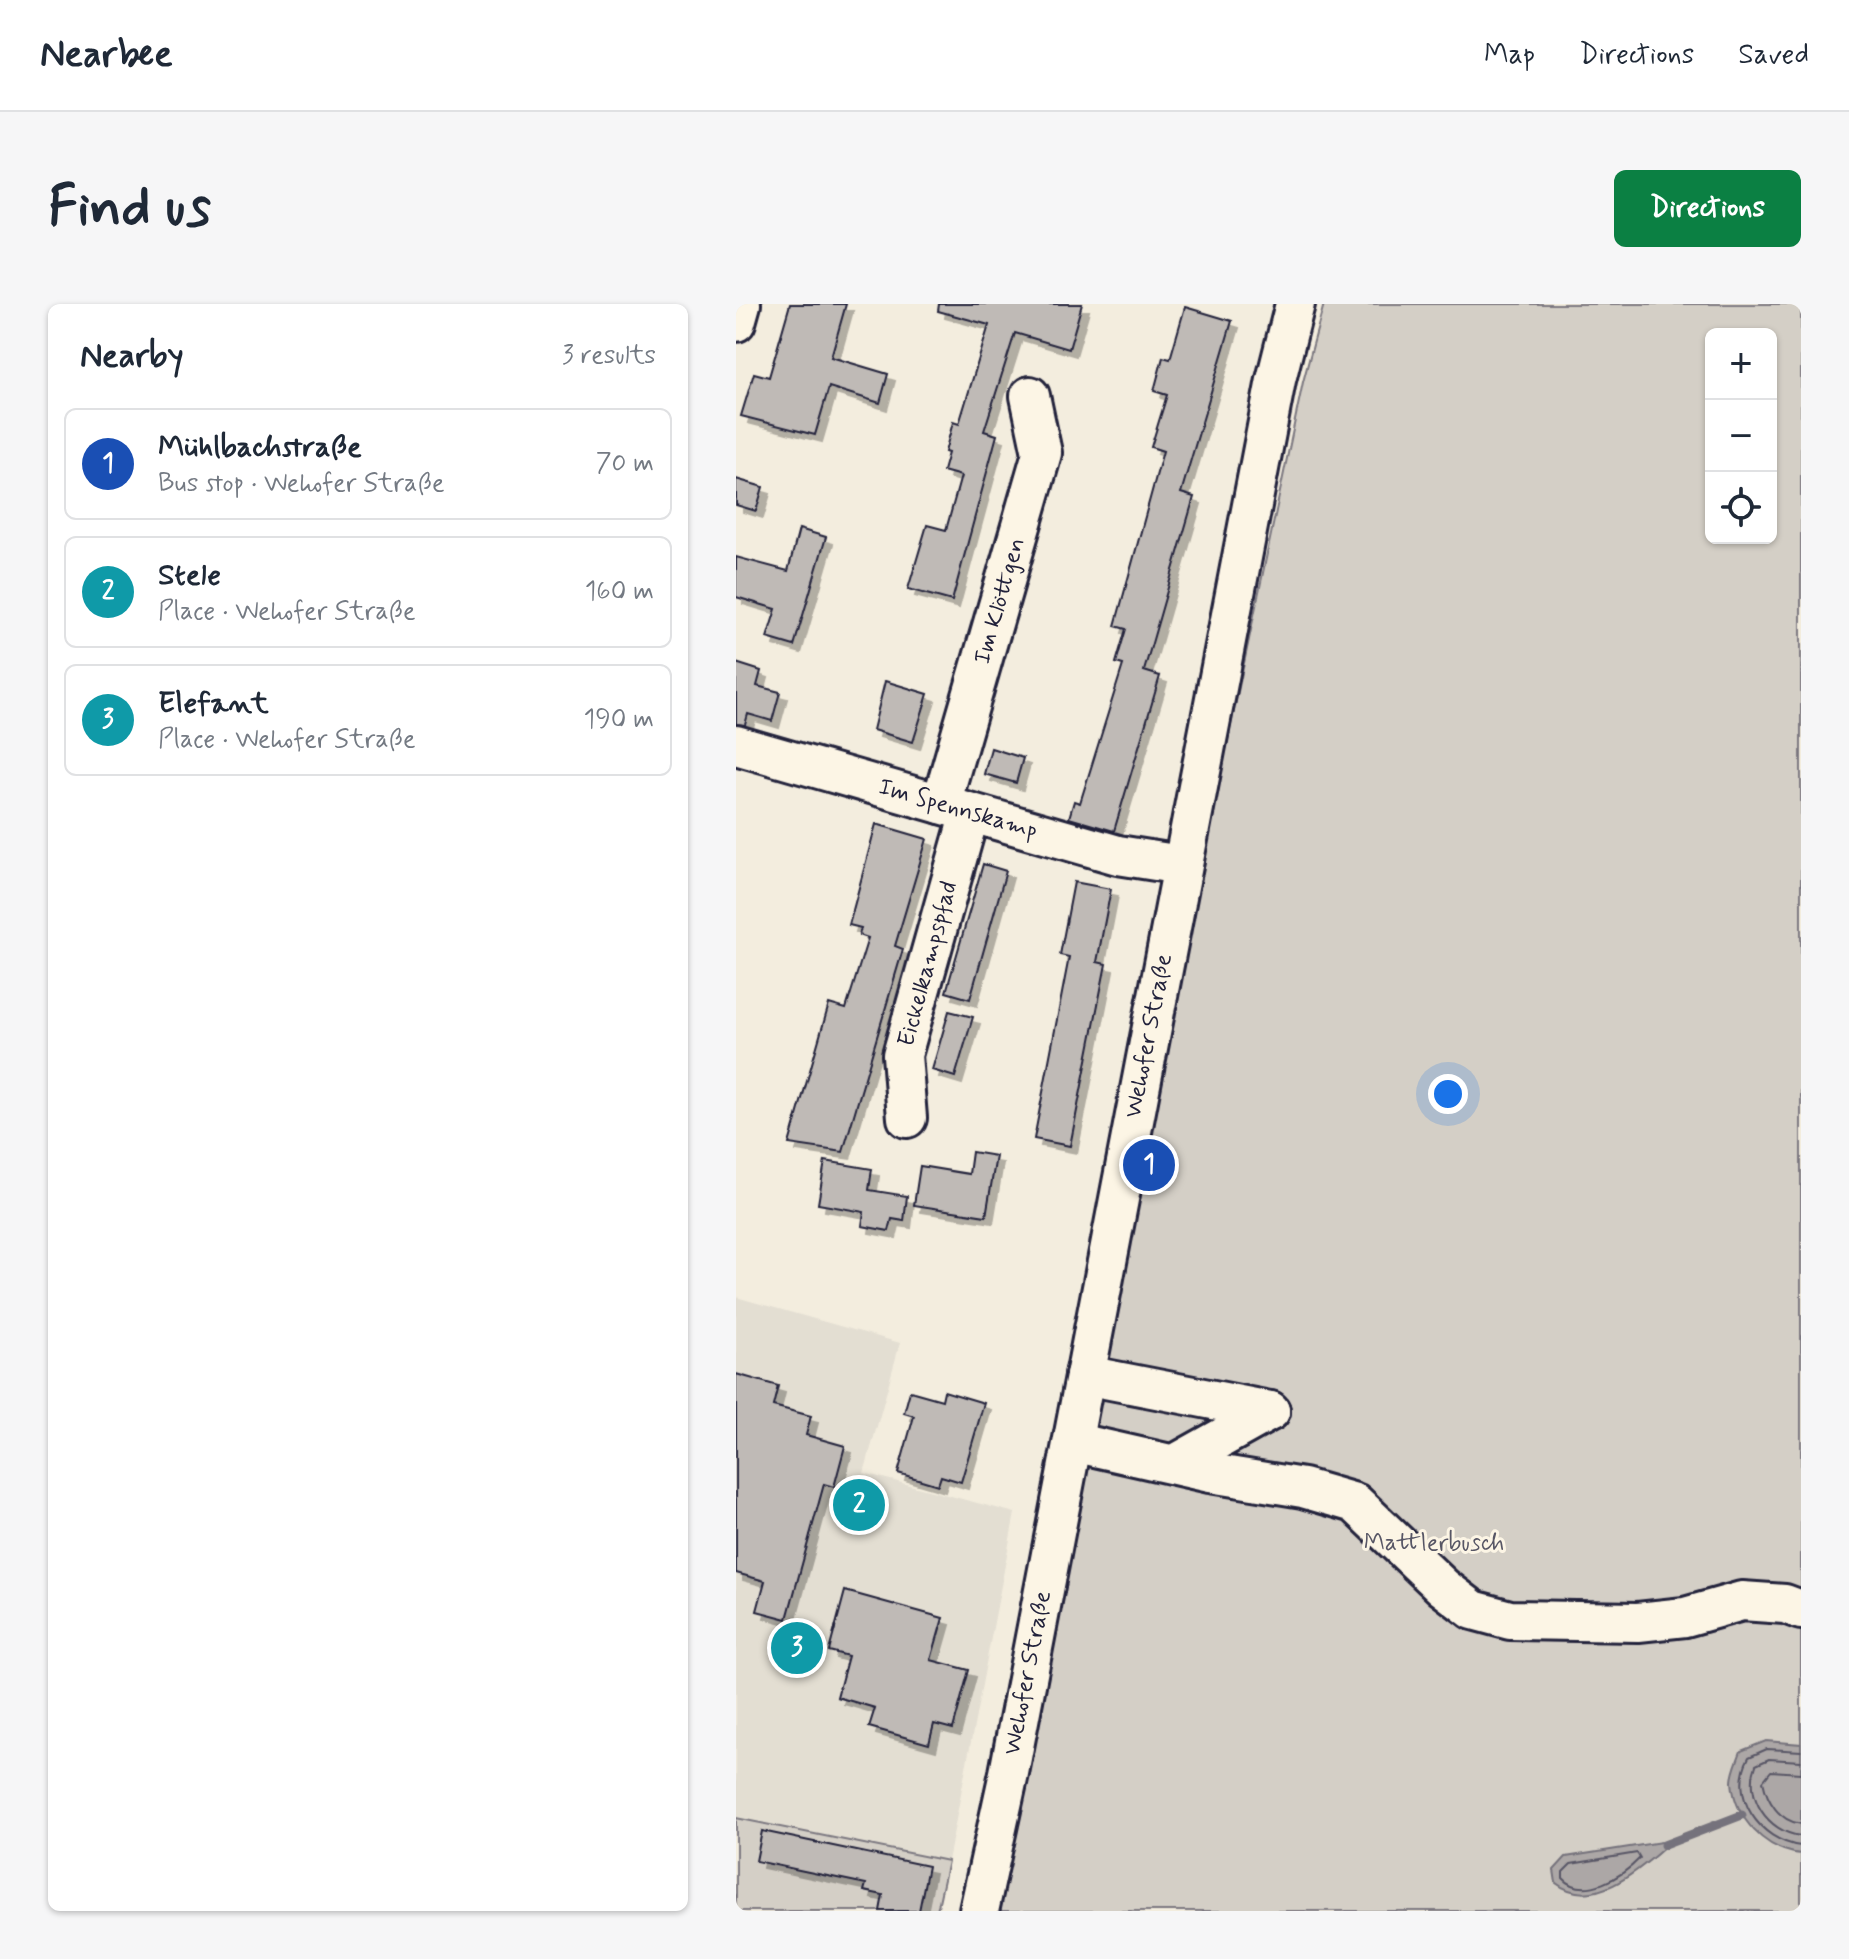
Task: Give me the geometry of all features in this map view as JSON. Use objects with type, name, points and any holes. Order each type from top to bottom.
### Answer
[{"type":"street","points":[[736,322],[741,304]]},
{"type":"street","name":"Wehofer Straße","points":[[979,1911],[1073,1442],[1276,380],[1295,304]]},
{"type":"street","name":"Im Klöttgen","points":[[956,809],[1042,453],[1030,396]]},
{"type":"street","name":"Im Spennskamp","points":[[736,745],[1118,855],[1181,865]]},
{"type":"street","name":"Eickelkampspfad","points":[[907,1118],[902,1055],[956,809]]},
{"type":"street","points":[[1085,1375],[1270,1411],[1175,1464]]},
{"type":"street","points":[[1073,1442],[1303,1488],[1355,1503],[1443,1587],[1473,1610],[1510,1620],[1638,1622],[1685,1617],[1742,1601],[1785,1604],[1801,1610]]},
{"type":"shaded area","points":[[736,1297],[900,1343],[864,1473],[1015,1513],[948,1861],[736,1818]]},
{"type":"green space","name":"Mattlerbusch","points":[[1324,304],[1801,304],[1801,1911],[987,1911],[1055,1564],[1303,382]]},
{"type":"green space","points":[[736,1818],[948,1861],[937,1911],[736,1911]]},
{"type":"water","points":[[1766,1741],[1801,1744],[1801,1854],[1764,1839],[1746,1820],[1734,1796],[1732,1778],[1741,1751]]},
{"type":"water","points":[[1661,1842],[1665,1847],[1641,1867],[1599,1891],[1570,1891],[1556,1883],[1554,1870],[1566,1857]]},
{"type":"building","points":[[790,304],[846,304],[831,357],[888,374],[880,403],[829,387],[815,435],[741,416],[754,373],[769,377]]},
{"type":"building","points":[[939,304],[1082,304],[1069,349],[1015,333],[984,431],[997,435],[952,601],[908,589],[927,525],[946,530],[961,476],[943,471],[948,453],[945,452],[953,422],[959,424],[989,325],[938,311]]},
{"type":"building","points":[[1185,307],[1232,321],[1181,493],[1194,497],[1144,671],[1160,676],[1114,831],[1069,818],[1074,801],[1080,803],[1123,665],[1116,663],[1126,629],[1115,626],[1163,451],[1151,447],[1167,395],[1154,391],[1163,357],[1170,359]]},
{"type":"building","points":[[736,479],[763,487],[756,511],[736,505]]},
{"type":"building","points":[[799,529],[826,537],[794,646],[767,638],[776,609],[736,597],[736,557],[788,571]]},
{"type":"building","points":[[736,663],[761,671],[757,686],[780,692],[772,721],[748,714],[745,725],[736,724]]},
{"type":"building","points":[[885,681],[928,694],[913,742],[873,730]]},
{"type":"building","points":[[991,748],[1023,758],[1016,783],[984,774]]},
{"type":"building","points":[[876,824],[927,839],[895,946],[903,949],[843,1152],[789,1144],[829,1004],[846,1009],[868,938],[859,935],[861,928],[849,925]]},
{"type":"building","points":[[983,864],[1006,871],[970,999],[946,992]]},
{"type":"building","points":[[1074,882],[1111,889],[1097,962],[1106,964],[1070,1146],[1034,1139],[1069,957],[1060,955]]},
{"type":"building","points":[[949,1011],[973,1017],[955,1077],[932,1070]]},
{"type":"building","points":[[972,1152],[996,1156],[986,1216],[914,1205],[920,1166],[969,1174]]},
{"type":"building","points":[[825,1161],[872,1169],[869,1190],[907,1196],[904,1221],[892,1219],[889,1231],[862,1226],[864,1212],[818,1204]]},
{"type":"building","points":[[736,1374],[778,1386],[773,1406],[811,1416],[806,1435],[845,1446],[834,1487],[824,1484],[787,1619],[757,1611],[765,1581],[736,1573]]},
{"type":"building","points":[[910,1391],[942,1400],[944,1391],[984,1403],[961,1482],[941,1476],[938,1485],[898,1473],[914,1416],[904,1413]]},
{"type":"building","points":[[845,1591],[943,1618],[931,1660],[969,1670],[953,1729],[934,1724],[929,1744],[869,1727],[875,1708],[837,1697],[848,1656],[829,1651]]},
{"type":"building","points":[[762,1831],[928,1866],[919,1911],[880,1911],[883,1895],[864,1891],[866,1884],[756,1861]]},
{"type":"waterway","points":[[1664,1845],[1742,1815]]},
{"type":"place","name":"Mühlbachstraße","points":[[1149,1165]]},
{"type":"place","name":"Stele","points":[[859,1505]]},
{"type":"place","name":"Elefant","points":[[797,1648]]}]
